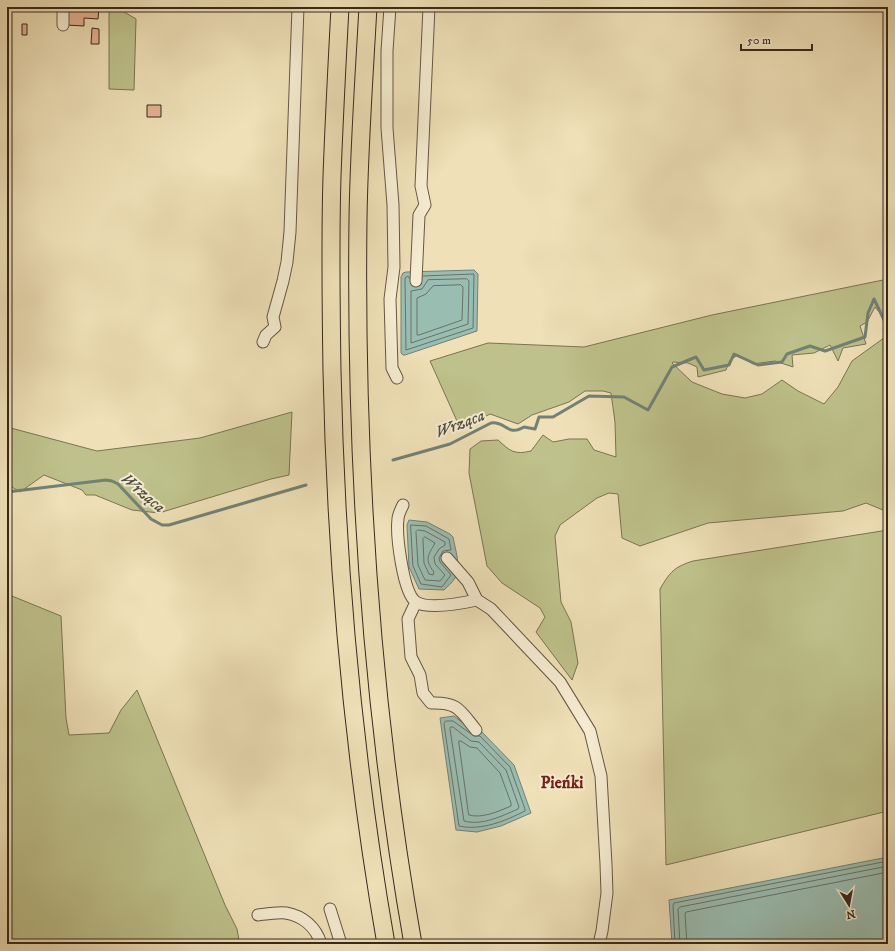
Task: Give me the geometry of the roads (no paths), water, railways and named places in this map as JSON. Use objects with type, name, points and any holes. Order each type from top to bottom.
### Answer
[{"type":"highway","points":[[340,7],[332,177],[331,306],[334,449],[343,595],[351,689],[366,811],[386,944]]},
{"type":"highway","points":[[368,7],[362,94],[358,217],[358,311],[361,444],[370,590],[378,686],[392,808],[413,944]]},
{"type":"lane","points":[[63,7],[63,25]]},
{"type":"lane","points":[[263,342],[266,335],[275,327],[273,317],[287,262],[290,232],[298,7]]},
{"type":"lane","points":[[390,7],[387,51],[387,128],[393,205],[394,267],[390,299],[392,368],[397,378]]},
{"type":"lane","points":[[416,280],[419,215],[425,204],[421,186],[429,7]]},
{"type":"lane","points":[[403,505],[398,518],[402,569],[410,595],[416,602],[425,605],[455,605],[477,600]]},
{"type":"lane","points":[[447,558],[468,582],[477,600],[491,609],[560,682],[590,731],[601,776],[606,864],[607,893],[602,931],[598,944]]},
{"type":"lane","points":[[416,602],[408,619],[412,657],[420,675],[423,694],[431,703],[445,703],[454,706],[476,730]]},
{"type":"lane","points":[[330,908],[341,944]]},
{"type":"lane","points":[[258,915],[286,913],[307,921],[320,939],[336,926]]},
{"type":"water","points":[[474,270],[478,274],[477,331],[403,355],[401,353],[401,277],[403,273]]},
{"type":"water","points":[[409,520],[427,522],[453,537],[458,569],[454,580],[444,590],[419,589],[409,567],[407,525]]},
{"type":"water","points":[[454,716],[476,733],[480,730],[514,765],[531,813],[501,826],[477,832],[456,830],[440,718]]},
{"type":"water","points":[[888,857],[888,944],[672,944],[669,900]]},
{"type":"waterway","name":"Wrząca","points":[[393,460],[450,444],[491,423],[500,424],[510,430],[518,430],[524,427],[535,429],[539,417],[553,417],[589,396],[624,397],[648,410],[672,367],[696,357],[704,370],[729,365],[734,354],[758,365],[782,362],[787,354],[810,346],[825,351],[865,337],[868,313],[874,299],[885,322],[888,307]]},
{"type":"waterway","name":"Wrząca","points":[[7,492],[106,480],[112,481],[118,484],[151,519],[162,525],[169,525],[306,485]]},
{"type":"district","name":"Pieńki","points":[[562,783]]}]
